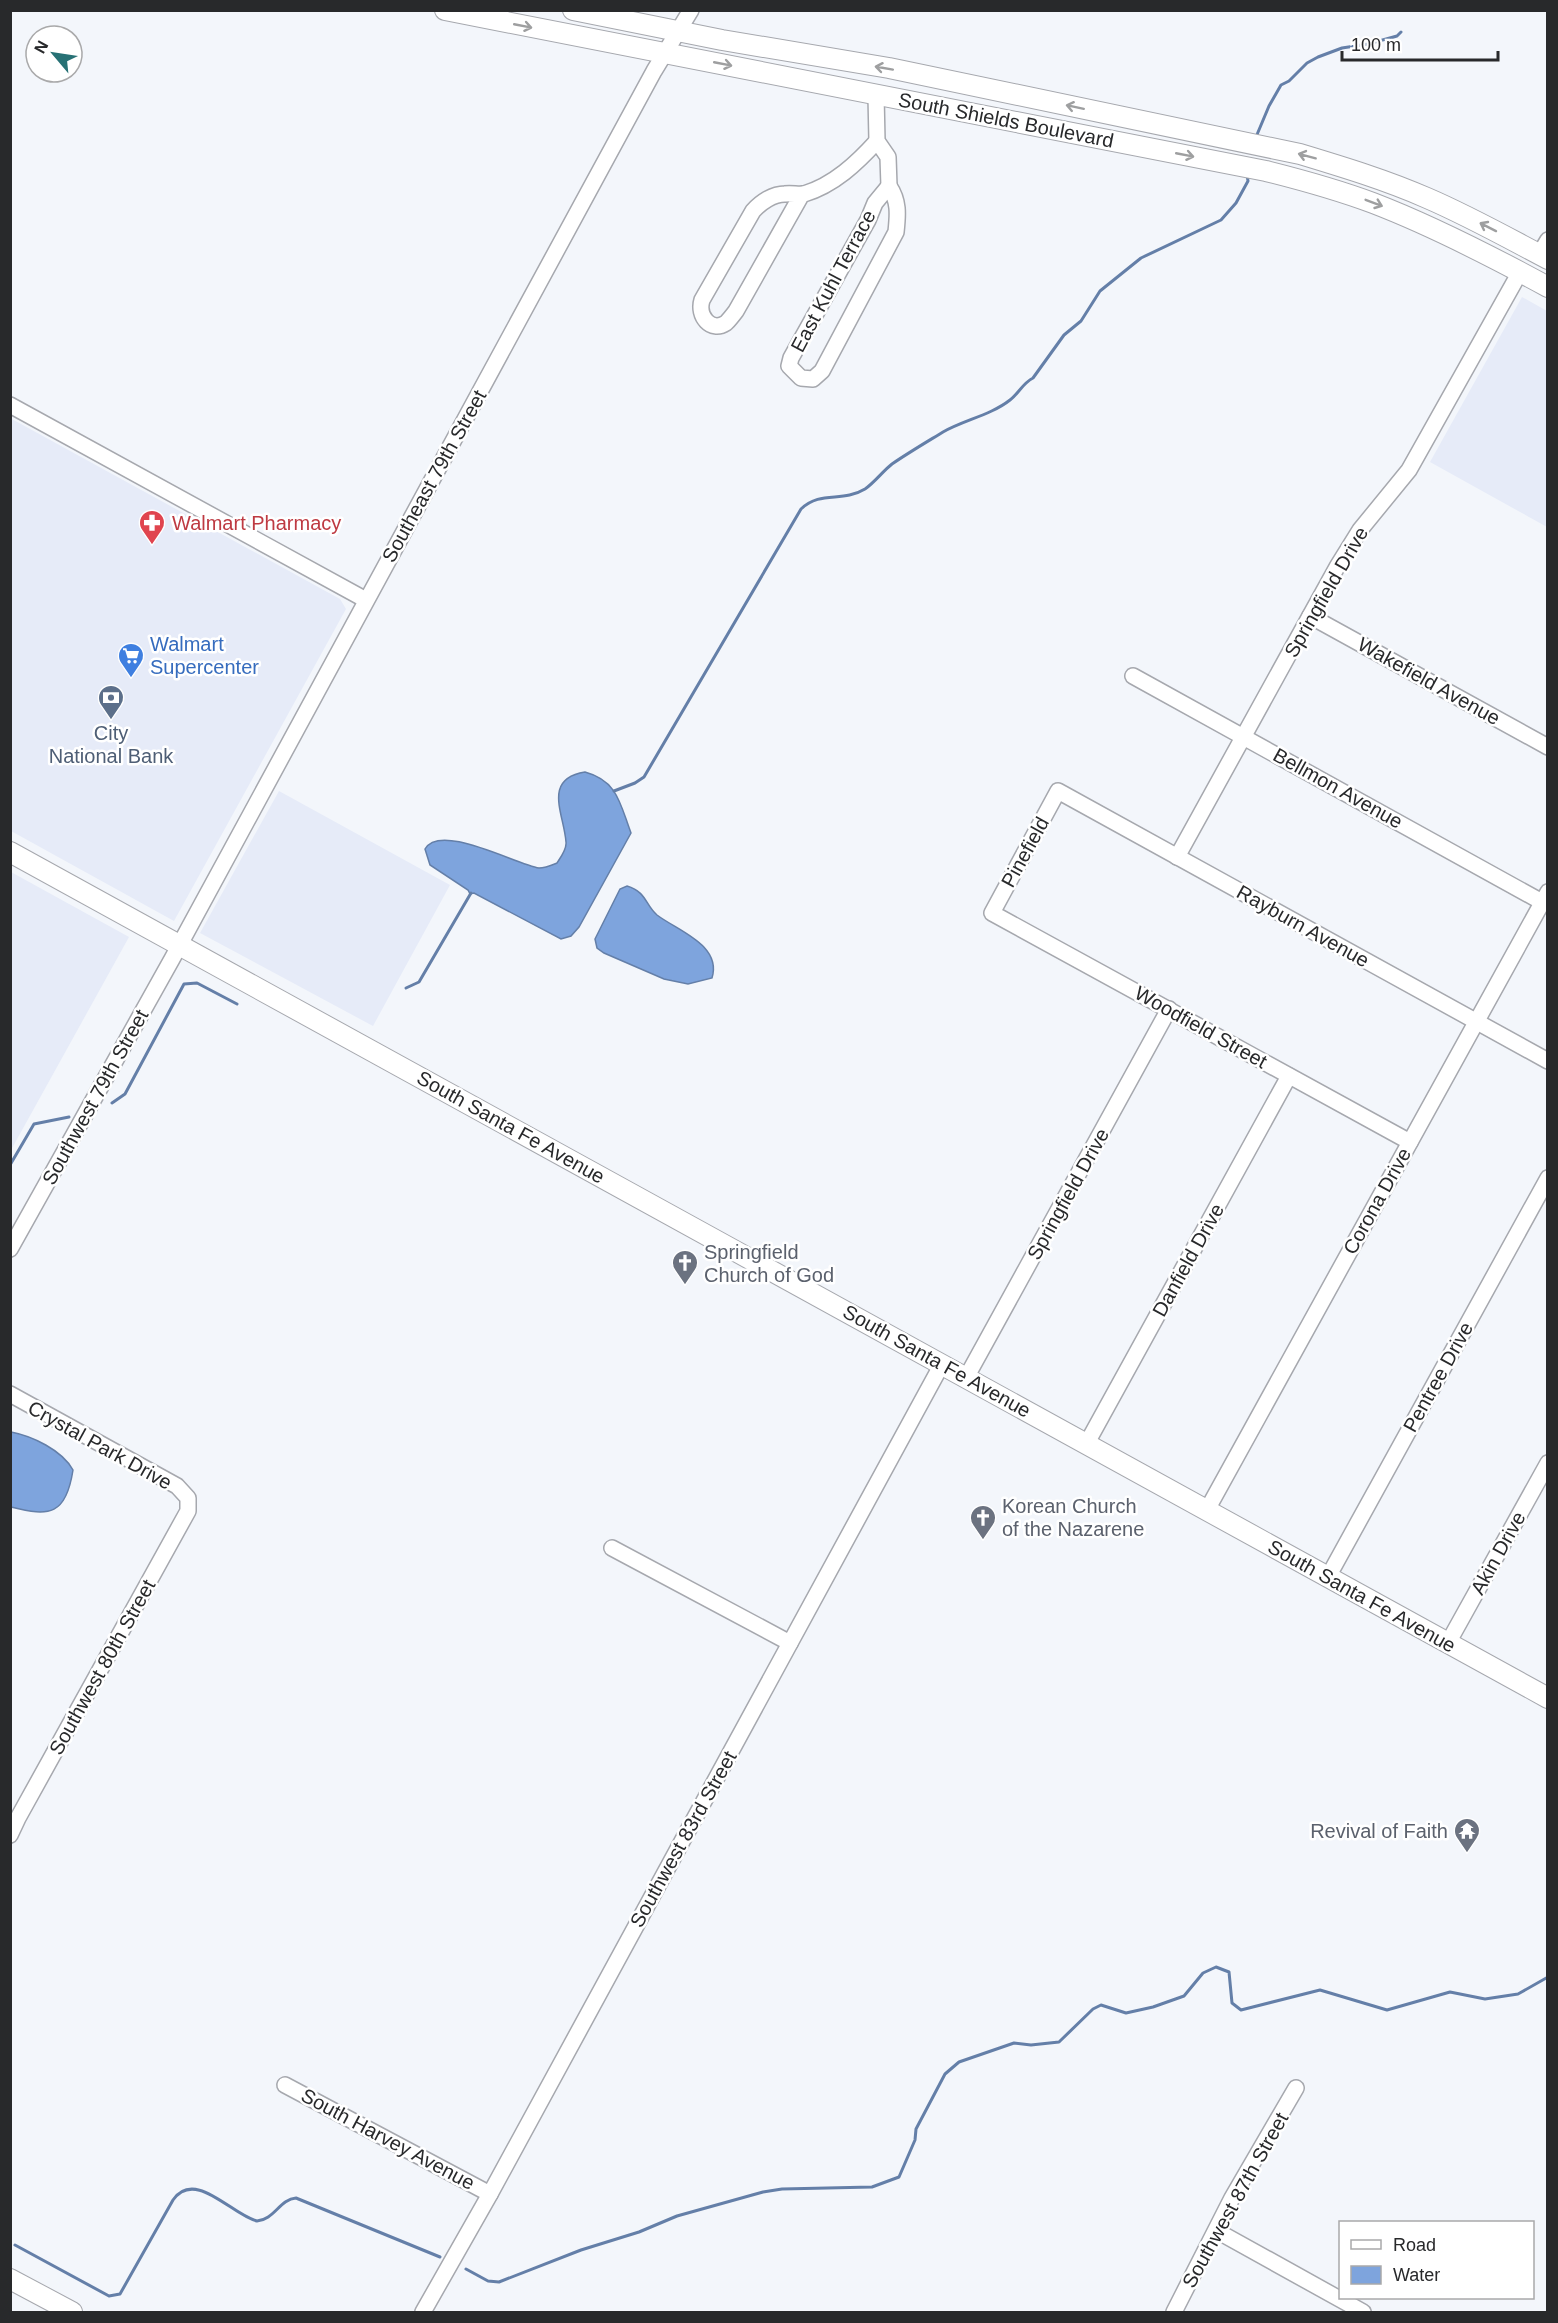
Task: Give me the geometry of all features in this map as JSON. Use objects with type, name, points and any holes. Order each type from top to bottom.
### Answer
[{"type":"main road","name":"South Shields Boulevard","points":[[445,10],[1266,171],[1335,190],[1425,224],[1548,287]]},
{"type":"main road","name":"South Shields Boulevard","points":[[573,10],[901,71],[1132,120],[1259,144],[1345,167],[1425,197],[1545,251]]},
{"type":"main road","points":[[1128,144],[1132,120]]},
{"type":"main road","points":[[1520,272],[1545,251]]},
{"type":"main road","name":"South Santa Fe Avenue","points":[[10,852],[1548,1698]]},
{"type":"main road","points":[[10,2279],[72,2313]]},
{"type":"street","name":"Southeast 79th Street","points":[[180,944],[665,53],[692,10]]},
{"type":"street","points":[[876,95],[877,141],[888,156],[891,172],[889,186]]},
{"type":"street","points":[[802,194],[736,311],[725,323],[717,325],[709,323],[702,317],[700,305],[702,300],[753,212],[760,204],[783,194],[802,194],[834,180],[877,141]]},
{"type":"street","name":"East Kuhl Terrace","points":[[889,186],[896,197],[898,212],[896,232],[822,371],[813,379],[801,378],[789,366],[791,358],[868,220],[874,203],[889,186]]},
{"type":"street","name":"Springfield Drive","points":[[1177,857],[1360,530],[1397,486],[1419,454],[1520,272]]},
{"type":"street","points":[[10,405],[366,600]]},
{"type":"street","name":"Wakefield Avenue","points":[[1310,616],[1548,747]]},
{"type":"street","name":"Bellmon Avenue","points":[[1133,676],[1545,897]]},
{"type":"street","name":"Rayburn Avenue","points":[[1058,791],[1548,1061]]},
{"type":"street","name":"Pinefield","points":[[992,913],[1058,791]]},
{"type":"street","name":"Corona Drive","points":[[1207,1510],[1545,897]]},
{"type":"street","name":"Woodfield Street","points":[[992,913],[1410,1142]]},
{"type":"street","name":"Southwest 79th Street","points":[[10,1249],[180,944]]},
{"type":"street","name":"Springfield Drive","points":[[966,1378],[1169,1009]]},
{"type":"street","name":"Danfield Drive","points":[[1087,1443],[1289,1076]]},
{"type":"street","name":"Pentree Drive","points":[[1328,1577],[1548,1178]]},
{"type":"street","name":"Southwest 83rd Street","points":[[423,2313],[942,1364]]},
{"type":"street","name":"Crystal Park Drive","points":[[10,1394],[177,1486],[188,1498]]},
{"type":"street","name":"Akin Drive","points":[[1448,1643],[1548,1463]]},
{"type":"street","name":"Southwest 80th Street","points":[[10,1835],[188,1511],[188,1498]]},
{"type":"street","points":[[612,1548],[790,1643]]},
{"type":"street","name":"South Harvey Avenue","points":[[285,2085],[490,2194]]},
{"type":"street","name":"Southwest 87th Street","points":[[1174,2313],[1232,2198],[1296,2088]]},
{"type":"street","points":[[1217,2231],[1363,2313]]},
{"type":"shaded area","points":[[1522,297],[1547,311],[1547,527],[1430,462]]},
{"type":"shaded area","points":[[10,418],[340,599],[346,609],[174,921],[11,831]]},
{"type":"shaded area","points":[[279,791],[450,885],[373,1026],[200,933]]},
{"type":"shaded area","points":[[11,872],[129,937],[11,1150]]},
{"type":"water","points":[[585,772],[605,781],[611,788],[620,803],[631,833],[579,927],[571,936],[561,939],[474,893],[470,894],[468,890],[430,865],[425,849],[433,842],[446,840],[479,847],[539,868],[557,863],[566,845],[560,809],[560,790],[564,782],[572,776]]},
{"type":"water","points":[[627,886],[642,895],[657,915],[705,948],[711,956],[712,978],[688,984],[664,979],[597,948],[595,939],[620,889]]},
{"type":"water","points":[[11,1432],[46,1445],[62,1456],[73,1470],[66,1496],[54,1509],[36,1512],[11,1507]]},
{"type":"waterway","points":[[1256,137],[1281,85],[1289,81],[1307,63],[1342,48],[1368,44],[1397,36],[1401,32]]},
{"type":"waterway","points":[[614,791],[644,777],[801,509],[816,500],[848,495],[865,489],[892,464],[943,432],[994,410],[1010,400],[1033,378],[1064,335],[1081,321],[1100,291],[1141,258],[1221,220],[1236,203],[1248,181],[1247,175]]},
{"type":"waterway","points":[[406,988],[419,982],[471,893]]},
{"type":"waterway","points":[[112,1103],[125,1094],[184,984],[197,983],[237,1004]]},
{"type":"waterway","points":[[10,1165],[34,1124],[69,1117]]},
{"type":"waterway","points":[[466,2269],[488,2281],[499,2282],[677,2216],[763,2192],[782,2189],[872,2187],[899,2177],[915,2140],[916,2129],[945,2074],[959,2062],[1014,2043],[1031,2045],[1059,2042],[1093,2009],[1101,2005],[1126,2013],[1153,2007],[1184,1996],[1203,1973],[1216,1967],[1229,1972],[1232,2003],[1241,2010],[1320,1990],[1387,2010],[1450,1992],[1485,1999],[1518,1994],[1548,1977]]},
{"type":"waterway","points":[[15,2245],[109,2296],[120,2294],[173,2200],[182,2192],[192,2189],[203,2191],[257,2221],[263,2220],[290,2199],[296,2198],[440,2257]]},
{"type":"place","name":"Walmart Pharmacy","points":[[152,546]]},
{"type":"place","name":"Walmart Supercenter","points":[[131,679]]},
{"type":"place","name":"City National Bank","points":[[111,721]]},
{"type":"place","name":"Springfield Church of God","points":[[685,1286]]},
{"type":"place","name":"Korean Church of the Nazarene","points":[[983,1541]]},
{"type":"place","name":"Revival of Faith","points":[[1467,1854]]}]
